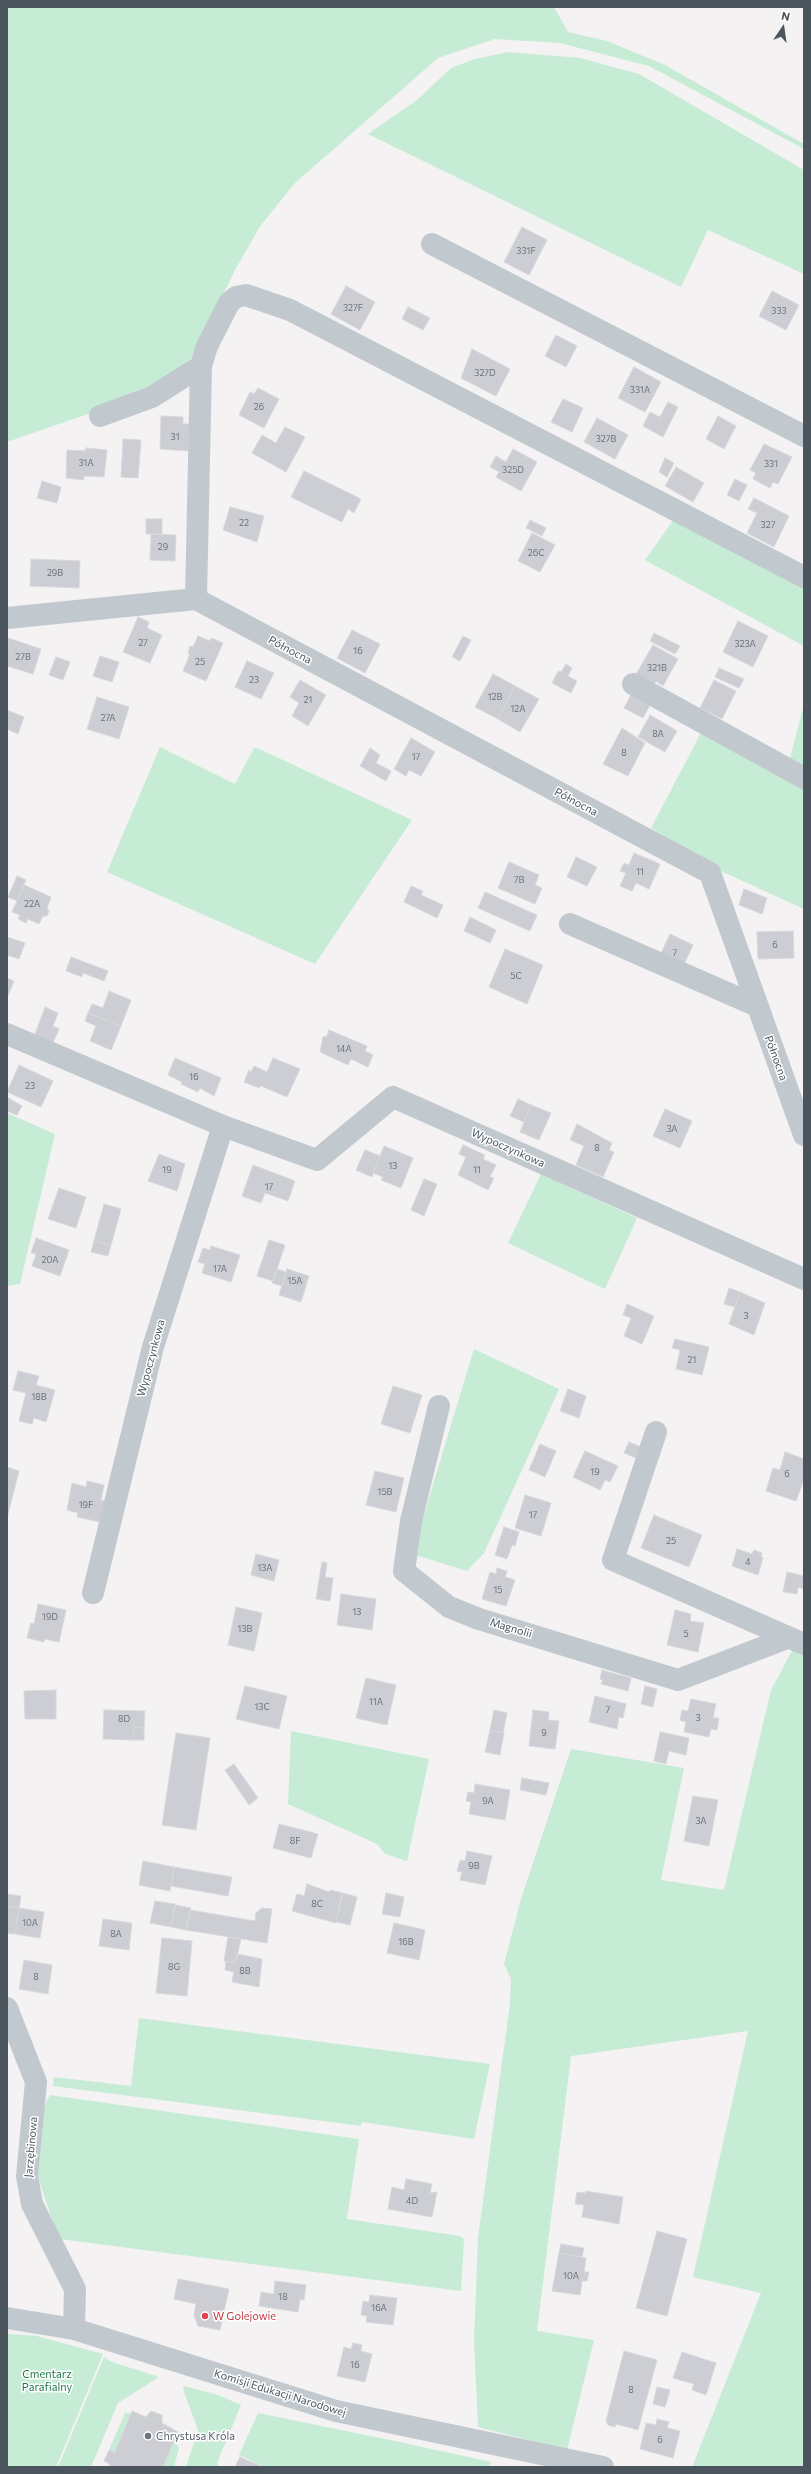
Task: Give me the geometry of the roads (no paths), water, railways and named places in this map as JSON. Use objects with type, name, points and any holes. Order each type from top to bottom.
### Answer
[{"type":"street","points":[[432,244],[804,436]]},
{"type":"street","points":[[7,618],[196,599],[201,366],[207,346],[229,303],[236,297],[246,295],[290,310],[804,577]]},
{"type":"street","points":[[100,416],[152,397],[201,366]]},
{"type":"street","name":"Północna","points":[[196,599],[710,873],[804,1135]]},
{"type":"street","points":[[633,684],[804,778]]},
{"type":"street","points":[[570,924],[757,1006]]},
{"type":"street","name":"Wypoczynkowa","points":[[7,1034],[223,1126],[317,1160],[393,1097],[804,1279]]},
{"type":"street","name":"Wypoczynkowa","points":[[93,1593],[153,1346],[223,1126]]},
{"type":"street","name":"Magnolii","points":[[439,1406],[411,1521],[404,1571],[449,1607],[479,1619],[678,1680],[796,1641]]},
{"type":"street","name":"Magnolii","points":[[656,1432],[613,1560],[796,1641]]},
{"type":"street","name":"Jarzębinowa","points":[[7,2008],[36,2082],[26,2176],[32,2204],[75,2289],[74,2329]]},
{"type":"street","name":"Komisji Edukacji Narodowej","points":[[7,2318],[74,2329],[336,2411],[603,2467]]},
{"type":"place","name":"W Golejowie","points":[[205,2316]]},
{"type":"place","name":"Chrystusa Króla","points":[[148,2436]]},
{"type":"park label","name":"Cmentarz Parafialny","points":[[47,2380]]}]
